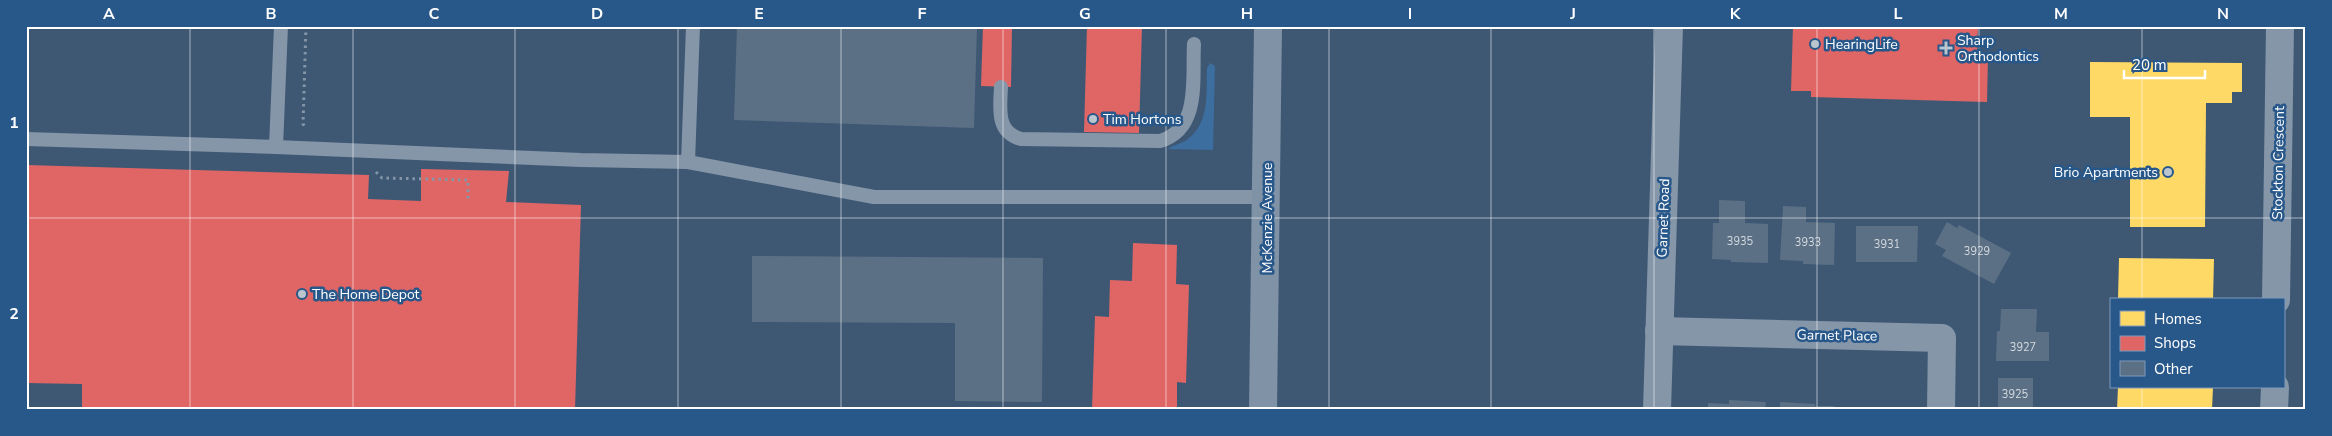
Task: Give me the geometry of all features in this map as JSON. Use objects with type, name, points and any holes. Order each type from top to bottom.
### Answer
[{"type":"main road","name":"McKenzie Avenue","points":[[1264,410],[1268,26]]},
{"type":"street","name":"Garnet Road","points":[[1658,410],[1669,26]]},
{"type":"street","name":"Stockton Crescent","points":[[2276,298],[2280,26]]},
{"type":"street","name":"Garnet Place","points":[[1659,331],[1942,338],[1941,410]]},
{"type":"street","points":[[2274,410],[2275,388]]},
{"type":"lane","points":[[276,147],[281,26]]},
{"type":"lane","points":[[688,162],[693,26]]},
{"type":"lane","points":[[1001,87],[1002,124],[1013,136],[1021,138],[1160,141],[1176,134],[1188,118],[1194,44]]},
{"type":"lane","points":[[26,139],[310,147],[581,160],[688,162],[874,198],[1267,196]]},
{"type":"path","points":[[306,26],[303,124],[310,130],[310,147]]},
{"type":"shaded area","points":[[1210,63],[1215,66],[1213,150],[1168,149],[1188,139],[1200,124],[1205,106],[1207,68]]},
{"type":"building: Homes","name":"Brio Apartments","points":[[2090,62],[2242,63],[2242,92],[2232,92],[2232,103],[2206,103],[2205,227],[2130,227],[2130,117],[2090,117]]},
{"type":"building: Homes","points":[[2119,258],[2214,259],[2213,298],[2118,298]]},
{"type":"building: Homes","points":[[2118,388],[2213,388],[2212,410],[2117,410]]},
{"type":"building: Shops","points":[[983,26],[1012,26],[1011,87],[981,86]]},
{"type":"building: Shops","points":[[1087,26],[1142,26],[1139,133],[1084,132]]},
{"type":"building: Shops","points":[[1793,26],[1978,26],[1977,55],[1988,55],[1987,102],[1811,97],[1811,91],[1791,91]]},
{"type":"building: Shops","name":"The Home Depot","points":[[26,165],[369,175],[368,199],[421,201],[421,169],[509,171],[506,202],[581,205],[575,410],[82,410],[82,384],[26,383]]},
{"type":"building: Shops","points":[[1133,243],[1177,245],[1176,284],[1189,285],[1186,383],[1177,382],[1177,410],[1092,410],[1095,316],[1109,317],[1110,280],[1132,281]]},
{"type":"building: Other","points":[[737,26],[977,26],[974,128],[734,120]]},
{"type":"building: Other","points":[[1719,200],[1745,201],[1745,223],[1768,224],[1768,263],[1731,262],[1731,260],[1712,259],[1713,223],[1719,223]]},
{"type":"building: Other","points":[[1783,206],[1806,207],[1806,222],[1835,223],[1834,265],[1803,264],[1803,261],[1780,260]]},
{"type":"building: Other","points":[[1947,222],[1957,228],[1959,225],[2011,253],[1994,284],[1942,256],[1946,250],[1935,244]]},
{"type":"building: Other","points":[[1856,226],[1918,226],[1917,262],[1856,262]]},
{"type":"building: Other","points":[[752,256],[1043,258],[1042,402],[955,401],[955,323],[752,322]]},
{"type":"building: Other","points":[[2001,309],[2037,309],[2036,332],[2049,332],[2049,361],[1996,361],[1997,331],[2000,331]]},
{"type":"building: Other","points":[[1998,378],[2033,378],[2033,410],[1998,410]]},
{"type":"building: Other","points":[[1729,400],[1766,402],[1765,410],[1708,410],[1708,403],[1729,404]]},
{"type":"building: Other","points":[[1780,402],[1834,406],[1834,410],[1780,410]]},
{"type":"place","name":"HearingLife","points":[[1815,44]]},
{"type":"place","name":"Sharp Orthodontics","points":[[1946,48]]},
{"type":"place","name":"Tim Hortons","points":[[1093,119]]},
{"type":"place","name":"Brio Apartments","points":[[2168,172]]},
{"type":"place","name":"The Home Depot","points":[[302,294]]}]
